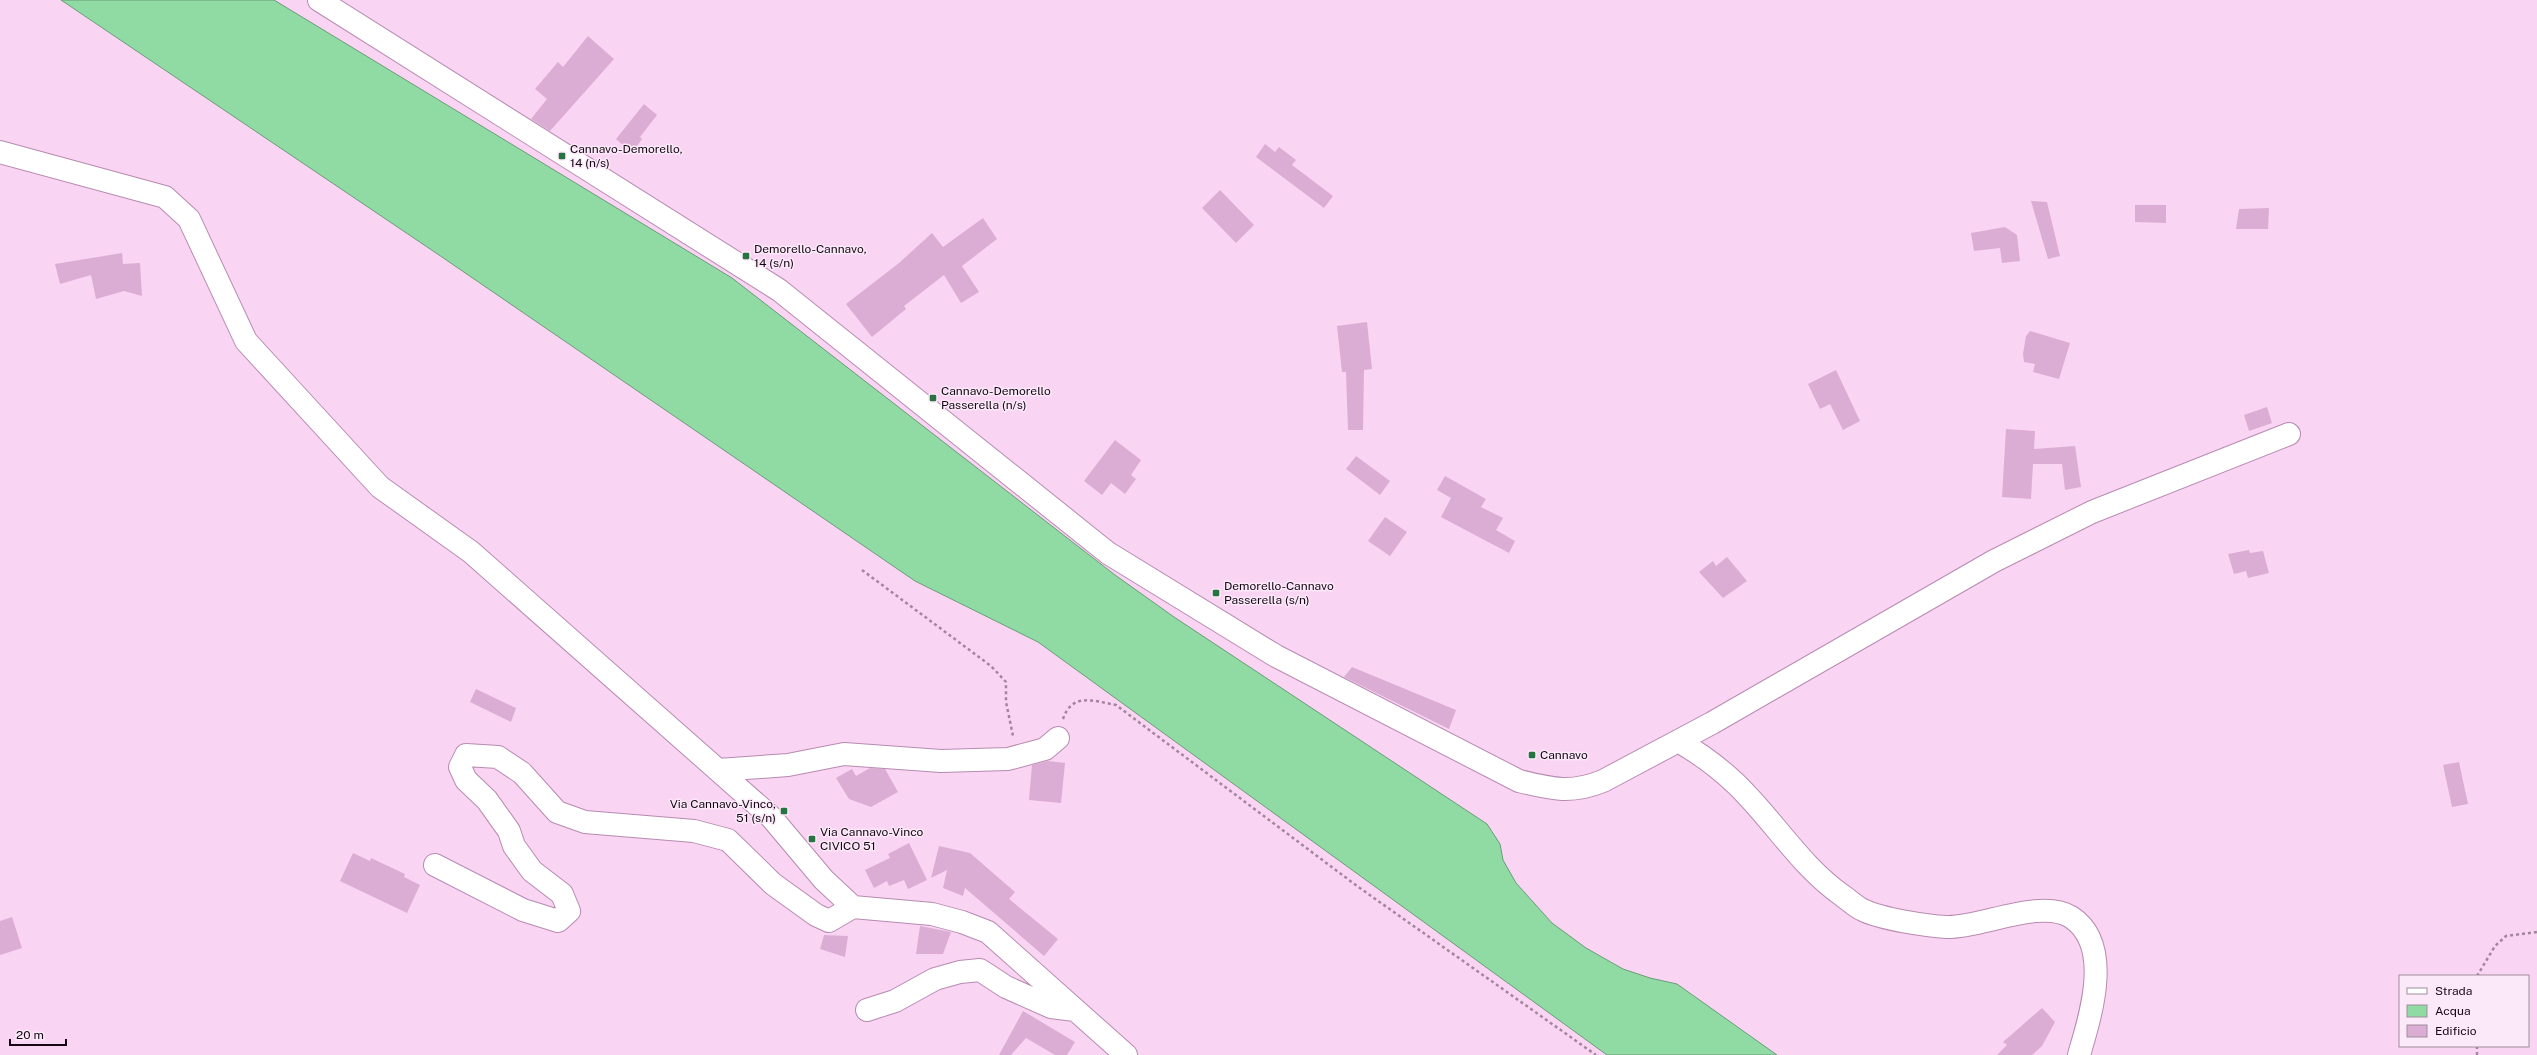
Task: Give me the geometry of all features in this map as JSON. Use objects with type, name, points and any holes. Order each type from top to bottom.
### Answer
[{"type":"street","points":[[319,0],[779,290],[1108,553],[1276,656],[1520,781],[1555,790],[1585,788],[1603,782],[1865,637],[1994,561],[2085,515],[2289,434]]},
{"type":"street","points":[[0,152],[165,197],[189,219],[246,341],[380,487],[471,552],[771,817],[824,880],[853,907]]},
{"type":"street","points":[[718,770],[788,765],[844,754],[941,761],[1002,759],[1045,749],[1058,738]]},
{"type":"street","points":[[1678,741],[1706,757],[1736,784],[1810,869],[1863,910],[1885,917],[1948,927],[2050,910],[2071,917],[2086,933],[2096,958],[2094,1002],[2079,1055]]},
{"type":"street","points":[[435,865],[523,910],[558,921],[569,912],[562,894],[532,871],[514,846],[510,831],[487,800],[466,780],[460,767],[466,755],[498,757],[522,773],[557,812],[585,822],[694,831],[728,840],[773,884],[816,914],[829,921],[853,907],[932,914],[962,922],[988,932],[1126,1055]]},
{"type":"street","points":[[867,1010],[895,1001],[934,979],[980,970],[1006,987],[1051,1007],[1075,1010]]},
{"type":"path","points":[[862,570],[991,666],[1006,682],[1006,702],[1013,734],[1013,746],[1002,759]]},
{"type":"path","points":[[1058,738],[1066,709],[1074,703],[1088,700],[1116,705],[1357,886],[1596,1055]]},
{"type":"path","points":[[2478,975],[2495,946],[2506,936],[2537,932]]},
{"type":"water","points":[[61,0],[274,0],[732,278],[1115,575],[1174,617],[1487,824],[1500,844],[1503,860],[1516,883],[1552,923],[1586,948],[1623,969],[1650,978],[1677,984],[1777,1055],[1607,1055],[1038,642],[915,581],[439,255]]},
{"type":"building","points":[[588,36],[614,59],[550,131],[531,119],[547,99],[535,89],[558,62],[563,67]]},
{"type":"building","points":[[644,104],[657,115],[640,137],[642,139],[632,153],[616,139]]},
{"type":"building","points":[[1265,144],[1275,152],[1279,147],[1296,160],[1292,165],[1333,196],[1324,208],[1256,157]]},
{"type":"building","points":[[1220,190],[1254,225],[1236,243],[1202,208]]},
{"type":"building","points":[[2031,201],[2047,202],[2060,256],[2048,259]]},
{"type":"building","points":[[2135,205],[2166,205],[2166,223],[2135,222]]},
{"type":"building","points":[[2269,208],[2268,229],[2236,229],[2239,209]]},
{"type":"building","points":[[983,218],[997,239],[962,266],[979,292],[961,303],[944,275],[904,306],[906,309],[872,337],[846,304],[899,263],[932,233],[943,247]]},
{"type":"building","points":[[2005,227],[2017,235],[2020,261],[2002,263],[2000,248],[1974,251],[1971,233]]},
{"type":"building","points":[[122,253],[123,264],[140,263],[142,296],[124,291],[96,299],[91,275],[60,284],[55,264]]},
{"type":"building","points":[[1367,322],[1372,369],[1364,370],[1363,430],[1348,430],[1346,372],[1342,372],[1337,326]]},
{"type":"building","points":[[2030,331],[2070,343],[2059,379],[2033,372],[2035,364],[2024,362],[2023,354],[2026,336]]},
{"type":"building","points":[[1836,370],[1860,421],[1843,430],[1830,404],[1820,409],[1808,384]]},
{"type":"building","points":[[2267,407],[2272,423],[2249,431],[2244,415]]},
{"type":"building","points":[[2006,429],[2035,431],[2034,449],[2075,446],[2081,487],[2065,490],[2062,464],[2033,464],[2031,499],[2002,497]]},
{"type":"building","points":[[1115,440],[1141,460],[1131,475],[1136,479],[1125,494],[1111,483],[1102,495],[1084,481]]},
{"type":"building","points":[[1356,456],[1390,481],[1380,495],[1346,469]]},
{"type":"building","points":[[1445,476],[1486,499],[1481,507],[1503,518],[1496,530],[1515,541],[1509,553],[1441,517],[1451,498],[1437,490]]},
{"type":"building","points":[[1385,517],[1407,532],[1390,556],[1368,541]]},
{"type":"building","points":[[2249,550],[2250,553],[2263,551],[2269,573],[2248,578],[2246,571],[2234,574],[2228,554]]},
{"type":"building","points":[[1727,557],[1747,581],[1723,598],[1699,572],[1713,561],[1716,566]]},
{"type":"building","points":[[1352,667],[1456,710],[1449,729],[1344,677]]},
{"type":"building","points":[[476,689],[516,708],[511,722],[470,702]]},
{"type":"building","points":[[1048,761],[1065,763],[1061,803],[1029,800],[1032,765]]},
{"type":"building","points":[[2459,762],[2468,804],[2452,807],[2443,765]]},
{"type":"building","points":[[870,768],[885,769],[898,792],[871,807],[849,799],[836,778],[852,769],[856,776]]},
{"type":"building","points":[[909,843],[927,880],[908,889],[904,880],[889,886],[887,881],[874,888],[865,870],[890,858],[888,854]]},
{"type":"building","points":[[939,846],[970,853],[1015,892],[1009,899],[1058,939],[1044,956],[965,888],[963,896],[943,888],[947,870],[931,878]]},
{"type":"building","points":[[353,853],[370,861],[371,858],[405,874],[404,877],[420,885],[407,913],[340,881]]},
{"type":"building","points":[[12,917],[22,948],[0,955],[0,921]]},
{"type":"building","points":[[920,926],[951,932],[943,954],[916,954]]},
{"type":"building","points":[[824,935],[848,936],[845,957],[820,949]]},
{"type":"building","points":[[2042,1008],[2055,1022],[2042,1046],[2032,1055],[1997,1055],[2007,1045],[2003,1042]]},
{"type":"building","points":[[1023,1011],[1075,1042],[1067,1055],[1055,1055],[1026,1038],[1011,1055],[999,1055]]},
{"type":"place","name":"Cannavo-Demorello, 14 (n/s)","points":[[562,156]]},
{"type":"place","name":"Demorello-Cannavo, 14 (s/n)","points":[[746,256]]},
{"type":"place","name":"Cannavo-Demorello Passerella (n/s)","points":[[933,398]]},
{"type":"place","name":"Demorello-Cannavo Passerella (s/n)","points":[[1216,593]]},
{"type":"place","name":"Cannavo","points":[[1532,755]]},
{"type":"place","name":"Via Cannavo-Vinco, 51 (s/n)","points":[[784,811]]},
{"type":"place","name":"Via Cannavo-Vinco CIVICO 51","points":[[812,839]]}]
